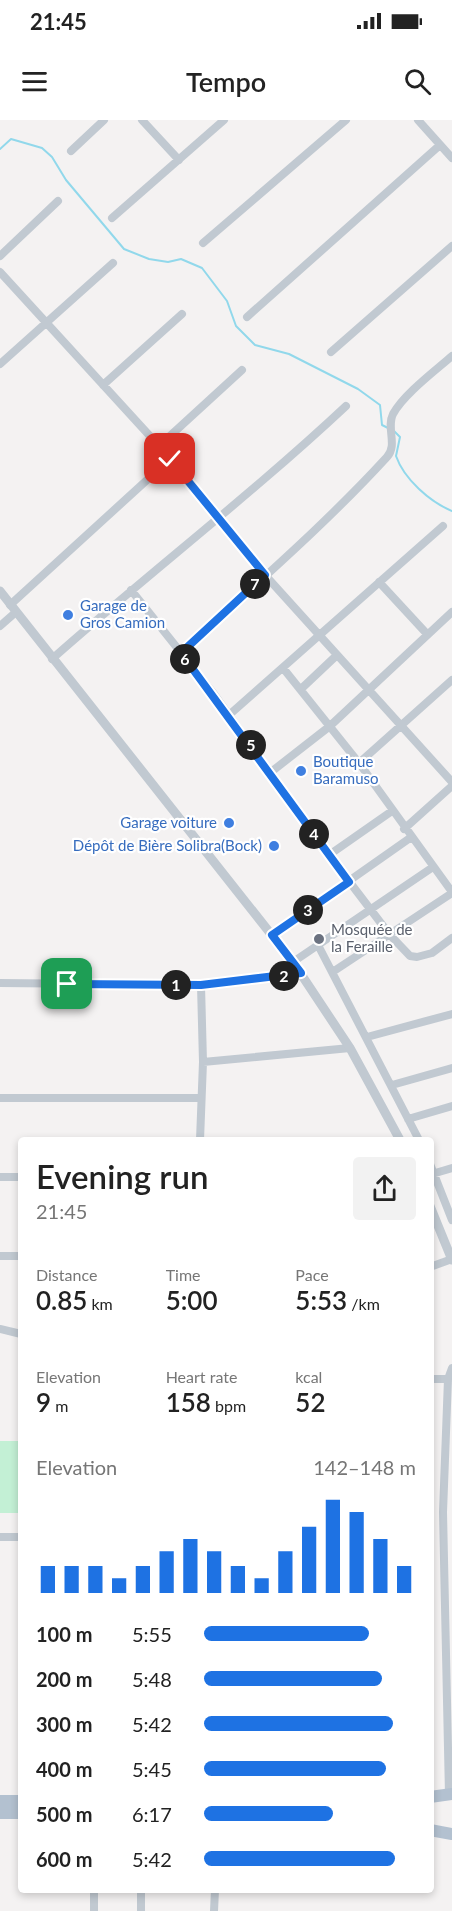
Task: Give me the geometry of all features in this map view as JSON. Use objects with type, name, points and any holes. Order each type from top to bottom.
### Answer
[{"type":"main road","points":[[434,1797],[450,1795]]},
{"type":"main road","points":[[0,1801],[18,1801]]},
{"type":"main road","points":[[0,1813],[18,1813]]},
{"type":"main road","points":[[434,1831],[452,1834]]},
{"type":"street","points":[[71,151],[104,120]]},
{"type":"street","points":[[142,120],[179,160]]},
{"type":"street","points":[[112,218],[224,120]]},
{"type":"street","points":[[203,243],[345,120]]},
{"type":"street","points":[[418,120],[452,158]]},
{"type":"street","points":[[247,317],[440,145]]},
{"type":"street","points":[[0,256],[58,201]]},
{"type":"street","points":[[331,352],[452,246]]},
{"type":"street","points":[[0,364],[113,263]]},
{"type":"street","points":[[0,272],[159,446],[265,575],[452,784],[404,829]]},
{"type":"street","points":[[103,385],[182,314]]},
{"type":"street","points":[[181,653],[341,505],[391,453],[393,447],[390,425],[394,413],[421,383],[452,356]]},
{"type":"street","points":[[159,446],[242,370]]},
{"type":"street","points":[[52,659],[131,590],[281,467],[346,406]]},
{"type":"street","points":[[0,626],[13,609],[170,459]]},
{"type":"street","points":[[229,716],[443,526]]},
{"type":"street","points":[[379,582],[427,634]]},
{"type":"street","points":[[131,590],[229,716],[390,935],[410,956],[417,957],[432,953],[452,938]]},
{"type":"street","points":[[0,591],[52,659],[195,834],[293,962],[350,1048],[398,1137]]},
{"type":"street","points":[[271,772],[330,726],[452,612]]},
{"type":"street","points":[[301,689],[337,655]]},
{"type":"street","points":[[283,668],[359,763],[410,838],[452,893],[334,971]]},
{"type":"street","points":[[359,763],[452,680]]},
{"type":"street","points":[[329,855],[392,811]]},
{"type":"street","points":[[272,935],[410,838]]},
{"type":"street","points":[[293,962],[319,947],[433,867]]},
{"type":"street","points":[[319,947],[334,971],[417,1137]]},
{"type":"street","points":[[0,983],[201,985],[301,973]]},
{"type":"street","points":[[200,1137],[203,1062],[201,985]]},
{"type":"street","points":[[367,1037],[452,1014]]},
{"type":"street","points":[[203,1062],[350,1048]]},
{"type":"street","points":[[392,1085],[452,1068]]},
{"type":"street","points":[[0,1098],[200,1098]]},
{"type":"street","points":[[408,1119],[452,1106]]},
{"type":"street","points":[[434,1173],[452,1168]]},
{"type":"street","points":[[434,1175],[452,1220]]},
{"type":"street","points":[[0,1177],[18,1177]]},
{"type":"street","points":[[434,1216],[452,1260],[434,1266]]},
{"type":"street","points":[[0,1256],[18,1256]]},
{"type":"street","points":[[0,1329],[18,1333]]},
{"type":"street","points":[[450,1795],[448,1379],[452,1368]]},
{"type":"street","points":[[434,1379],[448,1379]]},
{"type":"street","points":[[0,1537],[18,1537]]},
{"type":"street","points":[[94,1893],[94,1911]]},
{"type":"street","points":[[141,1893],[141,1911]]},
{"type":"street","points":[[214,1911],[215,1893]]},
{"type":"green space","points":[[0,1441],[18,1441],[18,1513],[0,1513]]},
{"type":"waterway","points":[[0,149],[11,139],[42,148],[52,157],[66,180],[124,249],[149,259],[168,262],[181,259],[202,268],[227,301],[236,326],[255,345],[289,354],[358,389],[380,405],[382,425],[388,428]]},
{"type":"waterway","points":[[393,430],[400,437],[396,456],[405,473],[427,496],[452,511]]},
{"type":"place","name":"Garage de Gros Camion","points":[[68,615]]},
{"type":"place","name":"Boutique Baramuso","points":[[301,771]]},
{"type":"place","name":"Garage voiture","points":[[229,823]]},
{"type":"place","name":"Dépôt de Bière Solibra(Bock)","points":[[274,846]]},
{"type":"place","name":"Mosquée de la Feraille","points":[[319,939]]},
{"type":"route","points":[[67,984],[201,985],[301,973],[272,935],[349,882],[214,694],[181,653],[265,575],[170,459]]}]
